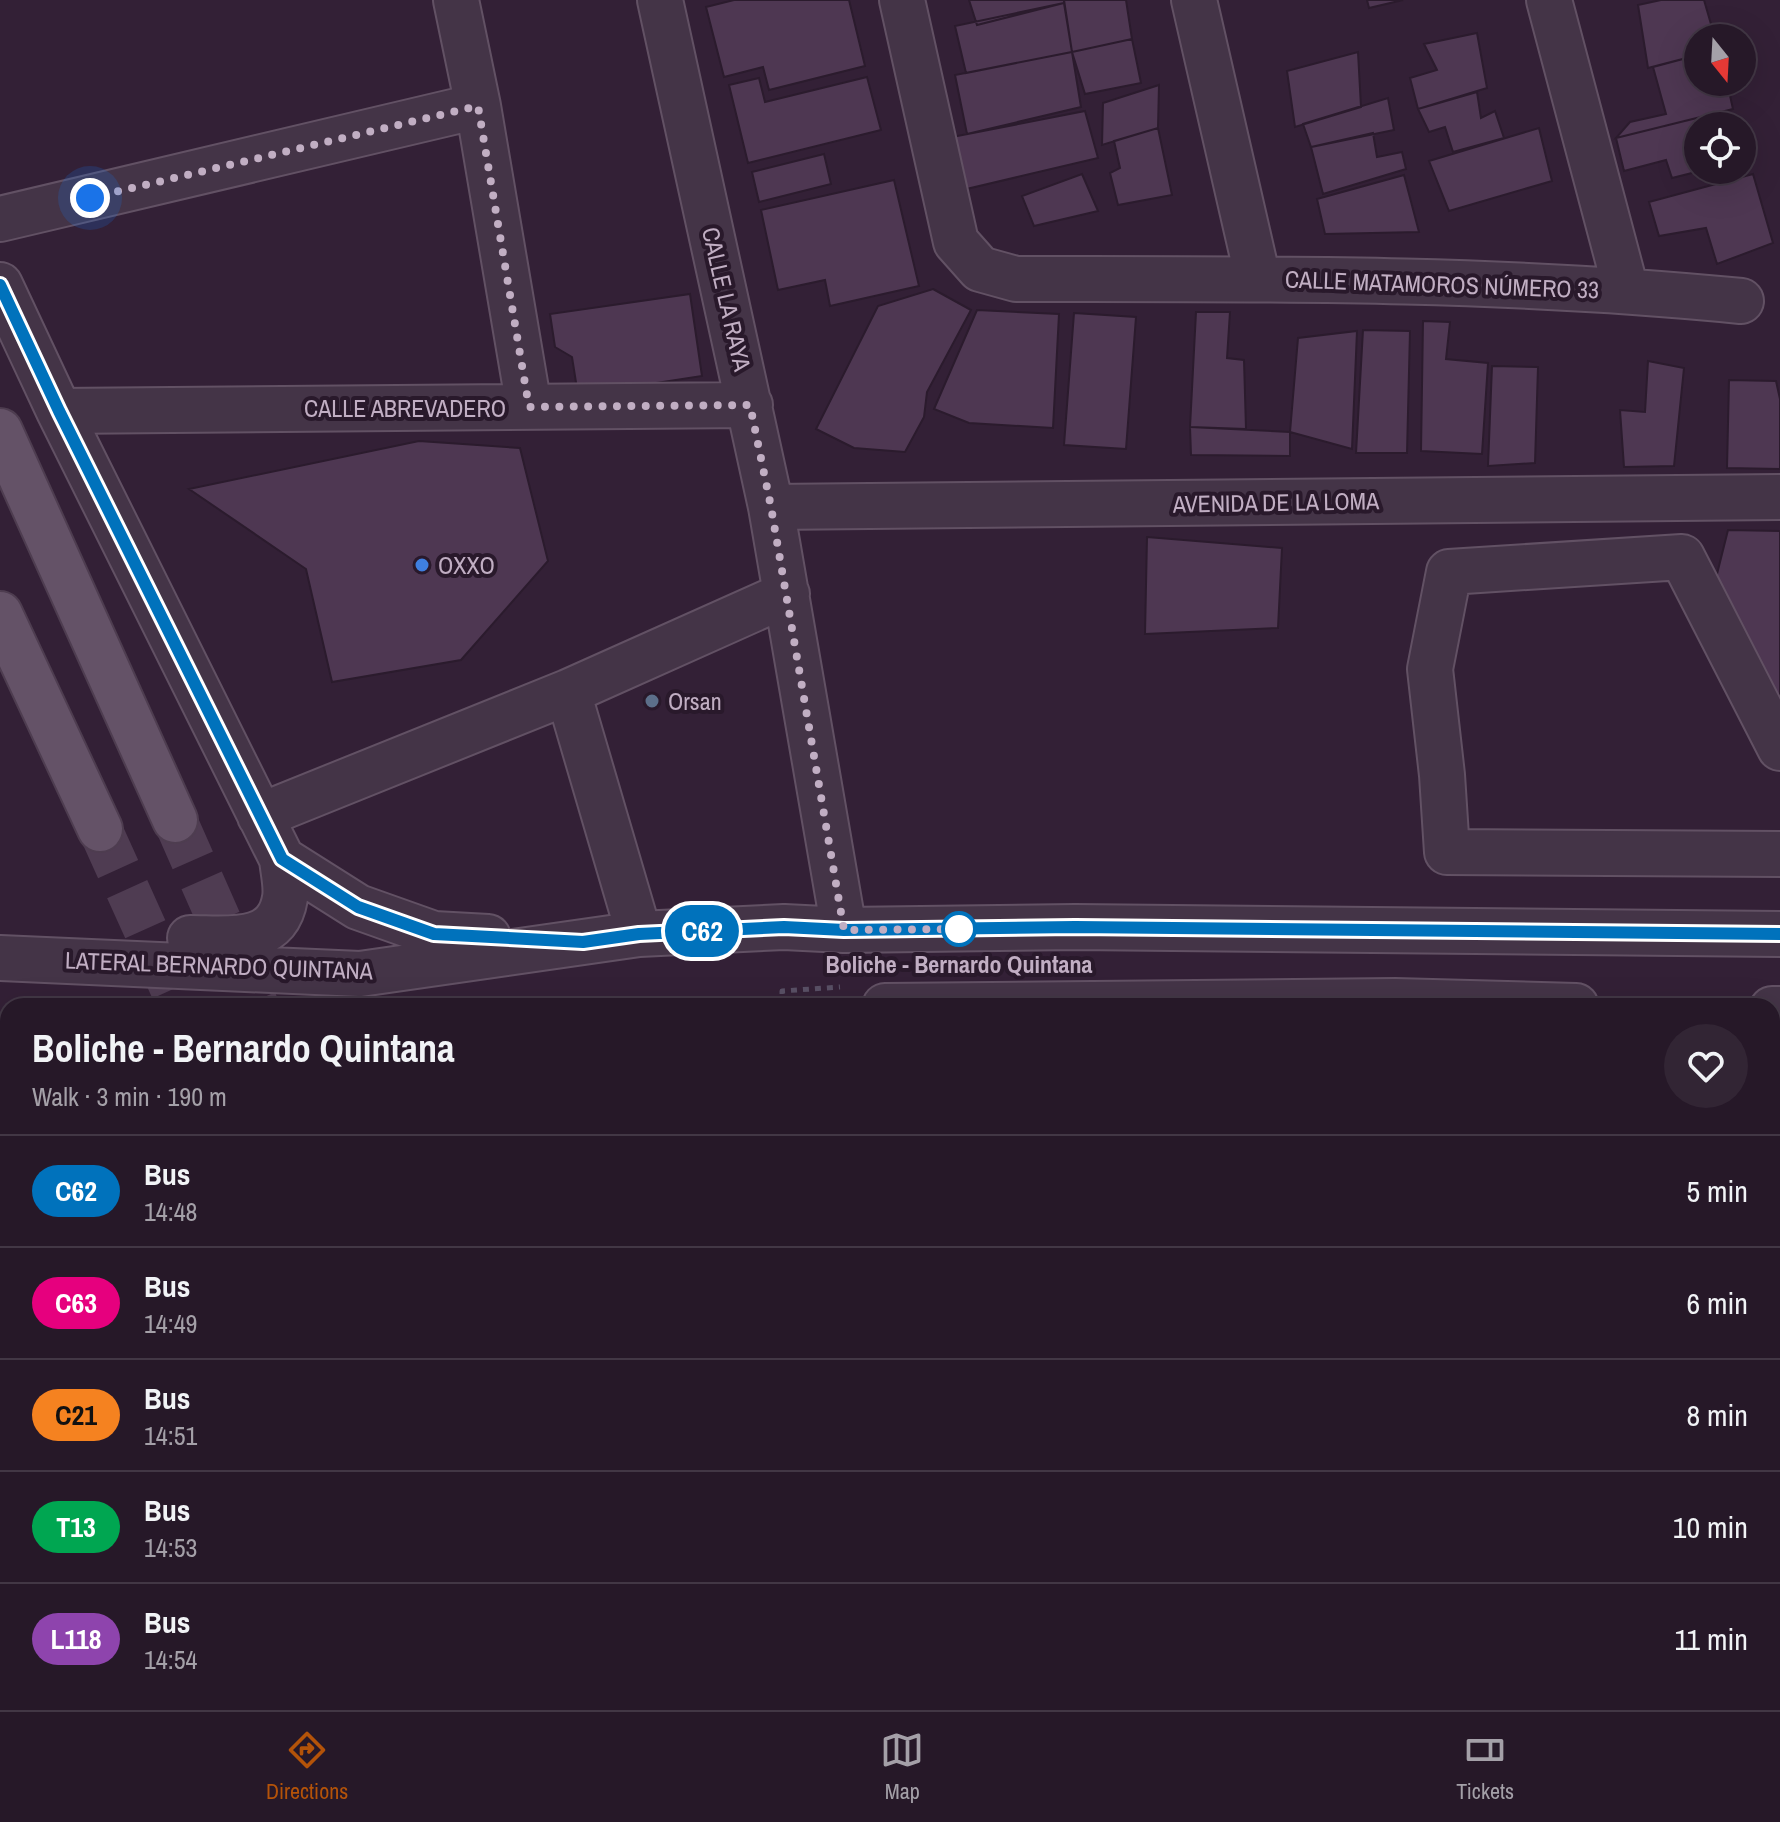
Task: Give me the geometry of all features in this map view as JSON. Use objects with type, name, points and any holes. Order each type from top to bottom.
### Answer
[{"type":"main road","points":[[0,431],[175,820]]},
{"type":"main road","points":[[0,614],[100,829]]},
{"type":"street","points":[[456,0],[478,106],[529,407]]},
{"type":"street","name":"CALLE LA RAYA","points":[[660,0],[771,507],[844,930]]},
{"type":"street","name":"CALLE MATAMOROS NÚMERO 33","points":[[902,0],[956,242],[980,269],[1016,279],[1258,279],[1626,290],[1741,301]]},
{"type":"street","name":"CALLE MATAMOROS NÚMERO 33","points":[[1194,0],[1258,279]]},
{"type":"street","name":"CALLE MATAMOROS NÚMERO 33","points":[[1549,0],[1626,290]]},
{"type":"street","points":[[0,219],[478,106]]},
{"type":"street","points":[[0,285],[59,411],[282,859],[285,897],[276,922],[249,938],[80,938],[0,930]]},
{"type":"street","name":"CALLE ABREVADERO","points":[[59,411],[750,405]]},
{"type":"street","name":"AVENIDA DE LA LOMA","points":[[771,507],[1780,497]]},
{"type":"street","points":[[1780,748],[1682,557],[1449,572],[1430,669],[1447,852],[1780,854]]},
{"type":"street","points":[[260,816],[568,692],[787,594]]},
{"type":"street","points":[[568,692],[639,934]]},
{"type":"street","points":[[282,859],[358,907],[434,934],[583,942]]},
{"type":"street","name":"LATERAL BERNARDO QUINTANA","points":[[0,958],[360,974],[639,934],[784,927],[844,930],[1075,927],[1780,934]]},
{"type":"building","points":[[734,0],[849,0],[865,66],[769,90],[763,67],[724,77],[706,7]]},
{"type":"building","points":[[969,0],[1064,0],[1064,3],[977,25]]},
{"type":"building","points":[[1064,0],[1126,0],[1132,39],[1072,52]]},
{"type":"building","points":[[1367,0],[1403,0],[1369,8]]},
{"type":"building","points":[[1661,0],[1704,0],[1711,24],[1684,24],[1684,59],[1648,68],[1638,5]]},
{"type":"building","points":[[1064,3],[1072,52],[966,73],[955,26]]},
{"type":"building","points":[[1477,33],[1487,88],[1418,109],[1410,78],[1437,70],[1424,44]]},
{"type":"building","points":[[1132,39],[1141,83],[1085,94],[1072,52]]},
{"type":"building","points":[[1072,52],[1081,107],[967,134],[955,75]]},
{"type":"building","points":[[1358,52],[1361,107],[1295,127],[1287,71]]},
{"type":"building","points":[[1684,59],[1684,96],[1730,96],[1733,109],[1684,112],[1684,121],[1616,138],[1630,122],[1666,114],[1653,67]]},
{"type":"building","points":[[867,77],[881,130],[748,163],[729,85],[759,78],[765,102]]},
{"type":"building","points":[[1159,85],[1158,128],[1102,145],[1103,103]]},
{"type":"building","points":[[1477,92],[1481,118],[1495,111],[1504,138],[1453,152],[1445,127],[1429,132],[1418,109]]},
{"type":"building","points":[[1388,98],[1394,130],[1311,147],[1303,124]]},
{"type":"building","points":[[1085,111],[1098,158],[958,191],[947,138]]},
{"type":"building","points":[[1684,121],[1684,175],[1672,178],[1666,160],[1624,171],[1616,138]]},
{"type":"building","points":[[1158,128],[1172,195],[1118,205],[1110,173],[1120,168],[1114,141]]},
{"type":"building","points":[[1539,128],[1552,181],[1449,211],[1429,161]]},
{"type":"building","points":[[1373,133],[1377,157],[1402,152],[1406,169],[1323,194],[1311,147]]},
{"type":"building","points":[[824,154],[831,184],[759,202],[752,172]]},
{"type":"building","points":[[1082,174],[1098,211],[1034,226],[1022,196]]},
{"type":"building","points":[[1404,175],[1419,232],[1325,234],[1317,199]]},
{"type":"building","points":[[894,180],[919,286],[830,306],[825,280],[778,290],[761,210]]},
{"type":"building","points":[[1716,184],[1756,184],[1773,243],[1717,264],[1706,228],[1659,236],[1649,202]]},
{"type":"building","points":[[933,289],[971,310],[927,392],[924,417],[905,452],[854,448],[816,429],[878,306]]},
{"type":"building","points":[[690,294],[702,376],[578,395],[572,357],[555,347],[550,314]]},
{"type":"building","points":[[977,310],[1059,314],[1053,428],[969,423],[934,409]]},
{"type":"building","points":[[1196,312],[1230,312],[1227,358],[1244,360],[1246,429],[1190,427]]},
{"type":"building","points":[[1074,313],[1136,317],[1126,449],[1064,445]]},
{"type":"building","points":[[1423,321],[1450,322],[1446,359],[1488,363],[1482,454],[1421,451]]},
{"type":"building","points":[[1363,330],[1410,331],[1407,453],[1356,453]]},
{"type":"building","points":[[1357,331],[1352,449],[1290,432],[1298,338]]},
{"type":"building","points":[[1648,361],[1684,368],[1674,466],[1624,467],[1620,410],[1645,412]]},
{"type":"building","points":[[1492,366],[1538,367],[1535,463],[1488,466]]},
{"type":"building","points":[[1729,380],[1776,381],[1780,399],[1780,469],[1727,468]]},
{"type":"building","points":[[1190,427],[1290,432],[1290,456],[1191,455]]},
{"type":"building","name":"OXXO","points":[[419,441],[520,448],[548,561],[461,660],[332,682],[306,569],[189,489]]},
{"type":"building","points":[[1728,530],[1780,531],[1780,735],[1711,598]]},
{"type":"building","points":[[1147,537],[1282,548],[1278,628],[1145,634]]},
{"type":"tunnel","points":[[175,820],[253,998]]},
{"type":"tunnel","points":[[100,829],[176,998]]},
{"type":"bus line","name":"C62","points":[[0,285],[59,411],[282,859],[358,907],[434,934],[583,942],[639,934],[784,927],[844,930],[1075,927],[1780,934]]},
{"type":"place","name":"OXXO","points":[[422,565]]},
{"type":"place","name":"Orsan","points":[[652,701]]},
{"type":"place","name":"Boliche - Bernardo Quintana","points":[[959,929]]},
{"type":"route","points":[[90,198],[478,106],[529,407],[750,405],[771,507],[844,930],[959,929]]}]
